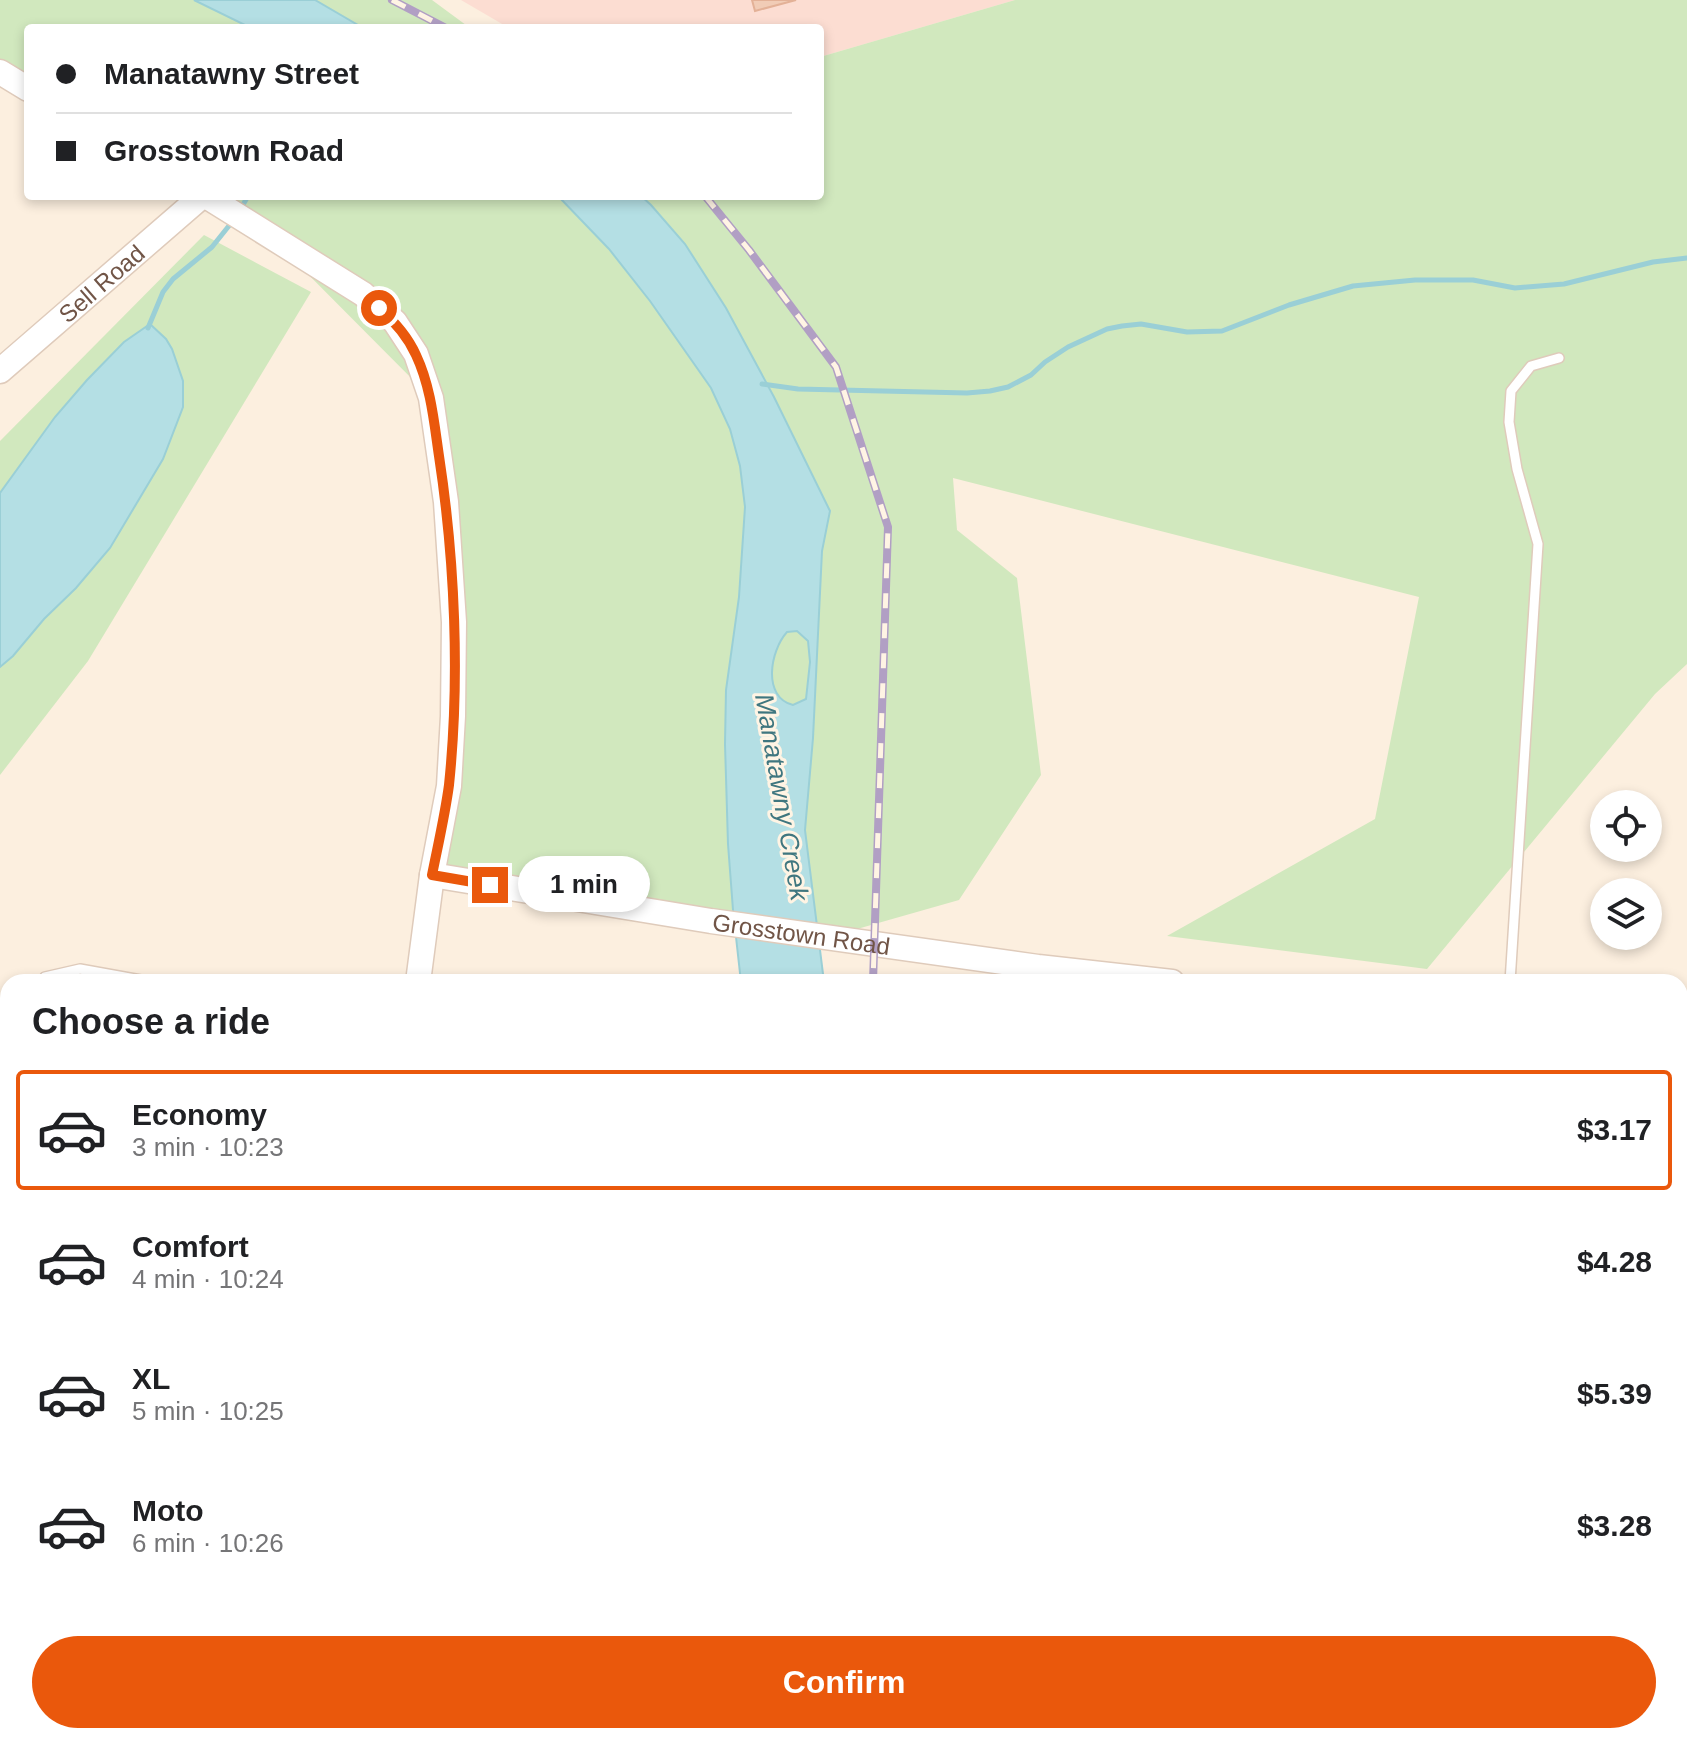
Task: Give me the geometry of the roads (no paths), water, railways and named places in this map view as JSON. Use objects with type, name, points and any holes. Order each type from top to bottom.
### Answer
[{"type":"street","points":[[0,72],[24,87]]},
{"type":"street","name":"Sell Road","points":[[0,371],[199,200]]},
{"type":"street","points":[[211,200],[363,294],[395,322],[416,354],[431,398],[446,502],[454,622],[453,716],[449,786],[432,875],[419,974]]},
{"type":"street","name":"Grosstown Road","points":[[432,875],[711,921],[1101,974]]},
{"type":"lane","points":[[1511,974],[1538,544],[1517,469],[1509,422],[1511,391],[1531,366],[1559,358]]},
{"type":"lane","points":[[58,974],[80,969],[108,974]]},
{"type":"water","points":[[194,0],[315,0],[356,24],[243,24]]},
{"type":"water","name":"Manatawny Creek","points":[[562,200],[645,200],[685,244],[726,308],[830,511],[822,551],[805,830],[823,974],[740,974],[728,844],[725,744],[726,690],[739,597],[745,507],[740,466],[730,429],[711,388],[609,249]],"holes":[[[797,631],[808,641],[810,662],[806,699],[793,705],[783,700],[777,693],[772,673],[776,650],[787,632]]]},
{"type":"water","points":[[150,324],[172,349],[183,381],[183,407],[163,459],[110,548],[0,667],[0,493],[55,417],[87,380],[124,342]]},
{"type":"waterway","points":[[240,210],[246,200]]},
{"type":"waterway","points":[[148,328],[163,292],[173,279],[212,247],[232,222]]},
{"type":"waterway","points":[[762,384],[798,389],[990,391],[1008,387],[1031,375],[1068,347],[1107,329],[1122,326],[1141,324],[1187,332],[1222,331],[1289,305],[1353,286],[1415,280],[1473,280],[1515,288],[1564,284],[1653,262],[1687,258]]},
{"type":"railway","points":[[392,0],[438,24]]},
{"type":"railway","points":[[708,200],[836,367],[888,527],[873,974]]}]
